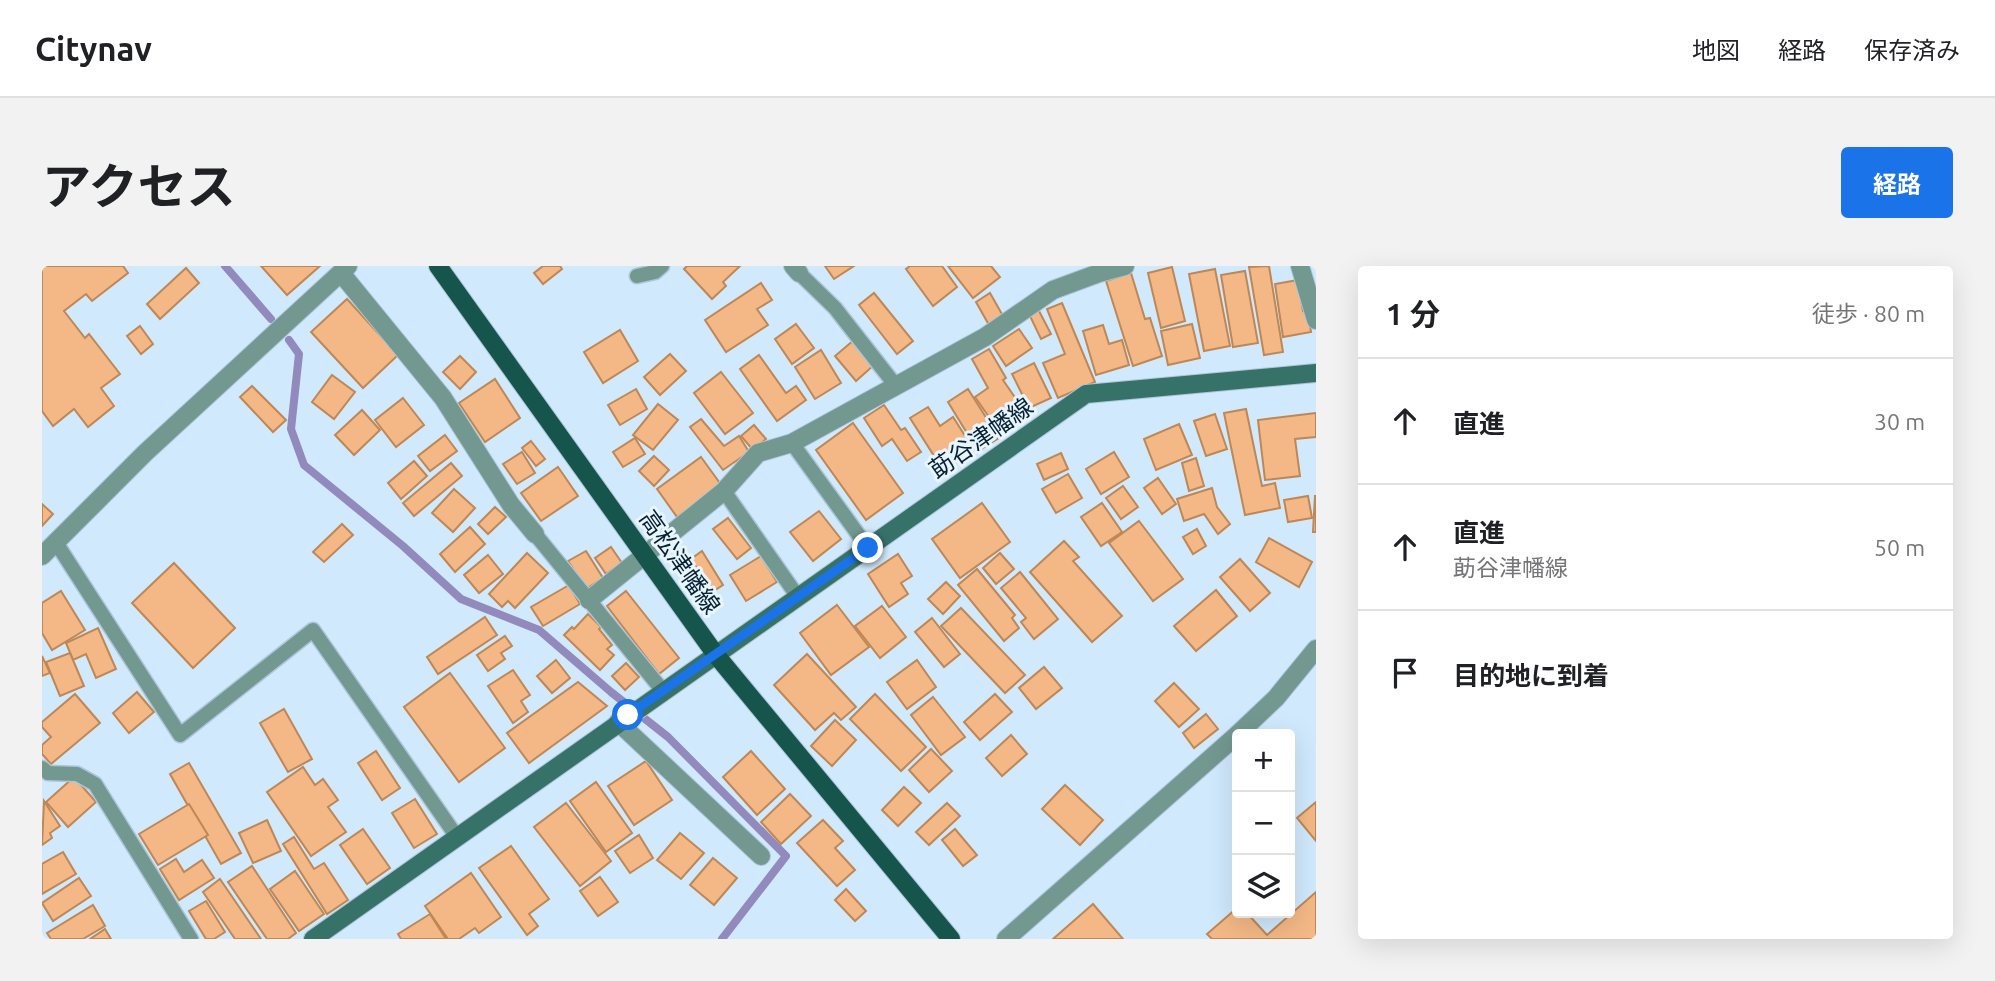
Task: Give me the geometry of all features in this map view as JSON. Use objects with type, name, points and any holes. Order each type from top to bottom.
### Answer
[{"type":"main road","name":"高松津幡線","points":[[438,266],[716,655],[951,939]]},
{"type":"main road","name":"莇谷津幡線","points":[[313,939],[1086,394],[1316,373]]},
{"type":"street","points":[[589,600],[724,491],[758,453],[792,443],[985,337],[1053,290],[1125,266]]},
{"type":"street","points":[[1300,266],[1316,320]]},
{"type":"street","points":[[42,556],[145,453],[345,269],[443,398],[511,505],[535,534]]},
{"type":"street","points":[[1244,729],[1276,698],[1316,649]]},
{"type":"street","points":[[623,719],[761,856]]},
{"type":"street","points":[[1006,939],[1232,740]]},
{"type":"lane","points":[[637,276],[655,272],[662,266]]},
{"type":"lane","points":[[796,270],[835,308],[896,386]]},
{"type":"lane","points":[[792,443],[868,548]]},
{"type":"lane","points":[[724,491],[798,597]]},
{"type":"lane","points":[[535,534],[663,691]]},
{"type":"lane","points":[[55,541],[180,735],[313,630],[457,837]]},
{"type":"lane","points":[[42,768],[48,773],[77,774],[95,784],[191,939]]},
{"type":"building","points":[[42,266],[123,266],[128,273],[92,301],[86,294],[64,311],[85,338],[89,334],[120,374],[101,388],[114,406],[88,427],[74,409],[53,426],[42,411]]},
{"type":"building","points":[[261,266],[320,266],[287,295]]},
{"type":"building","points":[[543,266],[560,266],[562,269],[543,284],[534,273]]},
{"type":"building","points":[[687,266],[740,266],[723,282],[726,286],[712,299],[684,269]]},
{"type":"building","points":[[825,266],[854,266],[834,279]]},
{"type":"building","points":[[910,266],[942,266],[957,287],[933,306],[906,269]]},
{"type":"building","points":[[948,266],[991,266],[1000,277],[973,298]]},
{"type":"building","points":[[1269,266],[1283,352],[1264,355],[1249,267]]},
{"type":"building","points":[[1172,267],[1185,321],[1161,328],[1148,273]]},
{"type":"building","points":[[186,268],[199,283],[160,319],[147,304]]},
{"type":"building","points":[[1215,269],[1230,346],[1204,351],[1189,274]]},
{"type":"building","points":[[1245,271],[1258,343],[1233,347],[1221,275]]},
{"type":"building","points":[[1131,273],[1145,319],[1150,318],[1162,356],[1133,366],[1106,281]]},
{"type":"building","points":[[1298,280],[1303,311],[1308,310],[1311,332],[1283,337],[1275,284]]},
{"type":"building","points":[[761,283],[772,300],[757,309],[768,325],[726,352],[705,320]]},
{"type":"building","points":[[874,293],[913,341],[897,354],[859,305]]},
{"type":"building","points":[[990,293],[1003,316],[989,325],[976,302]]},
{"type":"building","points":[[347,299],[398,355],[363,388],[311,332]]},
{"type":"building","points":[[1062,303],[1095,382],[1058,398],[1043,363],[1065,354],[1047,309]]},
{"type":"building","points":[[1038,309],[1051,334],[1041,339],[1029,314]]},
{"type":"building","points":[[796,324],[814,348],[792,364],[775,339]]},
{"type":"building","points":[[1192,324],[1200,358],[1168,365],[1161,331]]},
{"type":"building","points":[[1103,325],[1109,344],[1122,340],[1129,365],[1096,375],[1083,331]]},
{"type":"building","points":[[140,326],[153,344],[141,354],[127,336]]},
{"type":"building","points":[[1019,329],[1032,348],[1006,366],[993,346]]},
{"type":"building","points":[[620,330],[638,361],[603,383],[584,352]]},
{"type":"building","points":[[854,340],[874,365],[856,381],[835,356]]},
{"type":"building","points":[[989,349],[1006,378],[1003,380],[1023,409],[996,427],[975,397],[988,388],[972,359]]},
{"type":"building","points":[[821,350],[841,383],[815,399],[795,367]]},
{"type":"building","points":[[670,354],[686,371],[660,395],[644,377]]},
{"type":"building","points":[[759,355],[786,393],[796,386],[806,400],[777,421],[740,369]]},
{"type":"building","points":[[460,356],[476,372],[460,389],[443,372]]},
{"type":"building","points":[[1034,363],[1051,398],[1029,408],[1012,374]]},
{"type":"building","points":[[721,372],[753,413],[725,434],[694,393]]},
{"type":"building","points":[[332,375],[355,392],[334,419],[312,402]]},
{"type":"building","points":[[495,379],[520,418],[485,442],[459,403]]},
{"type":"building","points":[[252,386],[286,420],[273,432],[240,397]]},
{"type":"building","points":[[636,389],[647,409],[620,425],[608,405]]},
{"type":"building","points":[[968,389],[999,438],[978,451],[948,402]]},
{"type":"building","points":[[403,398],[424,425],[396,447],[375,420]]},
{"type":"building","points":[[658,404],[678,420],[653,450],[633,435]]},
{"type":"building","points":[[884,405],[901,430],[905,428],[921,452],[907,461],[892,439],[882,446],[864,418]]},
{"type":"building","points":[[928,407],[940,426],[953,417],[974,450],[943,470],[910,418]]},
{"type":"building","points":[[1246,409],[1262,486],[1275,483],[1280,508],[1245,515],[1224,413]]},
{"type":"building","points":[[362,410],[380,430],[354,455],[335,435]]},
{"type":"building","points":[[1316,413],[1316,437],[1295,439],[1300,476],[1265,480],[1258,420]]},
{"type":"building","points":[[1215,414],[1227,449],[1206,456],[1194,421]]},
{"type":"building","points":[[701,419],[724,446],[739,436],[749,452],[723,470],[690,427]]},
{"type":"building","points":[[853,423],[903,493],[866,520],[816,450]]},
{"type":"building","points":[[1179,424],[1192,455],[1156,470],[1144,439]]},
{"type":"building","points":[[754,425],[766,439],[753,450],[741,436]]},
{"type":"building","points":[[445,435],[457,451],[430,471],[418,456]]},
{"type":"building","points":[[635,438],[645,454],[623,467],[613,452]]},
{"type":"building","points":[[531,441],[545,459],[536,466],[522,448]]},
{"type":"building","points":[[522,452],[535,473],[517,484],[503,464]]},
{"type":"building","points":[[1114,452],[1129,477],[1101,494],[1086,469]]},
{"type":"building","points":[[1061,453],[1068,469],[1044,480],[1037,464]]},
{"type":"building","points":[[654,456],[669,470],[654,486],[639,471]]},
{"type":"building","points":[[701,457],[722,486],[677,517],[657,489]]},
{"type":"building","points":[[1196,458],[1204,486],[1189,491],[1182,463]]},
{"type":"building","points":[[414,461],[427,476],[401,499],[388,483]]},
{"type":"building","points":[[451,463],[462,476],[414,516],[403,503]]},
{"type":"building","points":[[558,467],[578,496],[541,521],[521,493]]},
{"type":"building","points":[[1068,474],[1082,498],[1056,513],[1042,489]]},
{"type":"building","points":[[1158,478],[1176,504],[1162,514],[1144,488]]},
{"type":"building","points":[[1123,486],[1138,507],[1121,519],[1106,498]]},
{"type":"building","points":[[1212,488],[1217,507],[1230,524],[1218,534],[1204,514],[1184,521],[1177,499]]},
{"type":"building","points":[[454,489],[475,508],[453,532],[432,513]]},
{"type":"building","points":[[1308,496],[1312,518],[1288,522],[1284,500]]},
{"type":"building","points":[[1315,496],[1316,532],[1313,532]]},
{"type":"building","points":[[982,503],[1010,542],[960,578],[932,539]]},
{"type":"building","points":[[1102,503],[1122,532],[1101,546],[1081,517]]},
{"type":"building","points":[[42,504],[53,514],[42,526]]},
{"type":"building","points":[[495,507],[506,517],[488,534],[478,524]]},
{"type":"building","points":[[819,511],[841,539],[813,561],[790,532]]},
{"type":"building","points":[[728,518],[751,548],[737,559],[713,529]]},
{"type":"building","points":[[1139,521],[1183,579],[1153,601],[1109,543]]},
{"type":"building","points":[[342,524],[353,535],[324,562],[313,552]]},
{"type":"building","points":[[470,527],[485,544],[455,572],[440,554]]},
{"type":"building","points":[[1197,529],[1206,546],[1193,554],[1183,537]]},
{"type":"building","points":[[1269,538],[1312,562],[1299,587],[1256,562]]},
{"type":"building","points":[[1064,541],[1079,557],[1073,561],[1122,616],[1092,642],[1030,572]]},
{"type":"building","points":[[611,547],[622,563],[606,574],[595,558]]},
{"type":"building","points":[[586,551],[603,578],[586,589],[568,561]]},
{"type":"building","points":[[702,551],[723,585],[712,592],[691,559]]},
{"type":"building","points":[[527,553],[548,573],[515,608],[508,601],[502,607],[489,594]]},
{"type":"building","points":[[1000,553],[1014,569],[996,584],[983,568]]},
{"type":"building","points":[[898,554],[912,576],[901,583],[908,594],[889,607],[868,574]]},
{"type":"building","points":[[488,555],[503,574],[479,593],[464,575]]},
{"type":"building","points":[[761,556],[777,582],[746,601],[730,575]]},
{"type":"building","points":[[1240,559],[1270,593],[1250,611],[1220,577]]},
{"type":"building","points":[[174,563],[235,628],[193,668],[132,603]]},
{"type":"building","points":[[977,569],[1015,615],[1012,618],[1019,628],[1004,641],[958,585]]},
{"type":"building","points":[[1020,572],[1058,619],[1034,639],[1021,622],[1026,618],[1001,588]]},
{"type":"building","points":[[946,582],[960,596],[943,614],[928,599]]},
{"type":"building","points":[[569,585],[580,604],[543,626],[531,607]]},
{"type":"building","points":[[1216,590],[1237,616],[1196,651],[1174,626]]},
{"type":"building","points":[[61,591],[85,630],[52,650],[42,633],[42,603]]},
{"type":"building","points":[[626,591],[679,658],[659,674],[607,606]]},
{"type":"building","points":[[837,605],[869,647],[831,675],[800,633]]},
{"type":"building","points":[[882,606],[906,637],[880,658],[855,626]]},
{"type":"building","points":[[961,608],[1025,675],[1005,693],[941,626]]},
{"type":"building","points":[[588,614],[601,627],[599,629],[612,645],[607,649],[614,655],[600,670],[564,635]]},
{"type":"building","points":[[485,617],[497,635],[438,674],[427,657]]},
{"type":"building","points":[[932,618],[960,654],[944,667],[915,632]]},
{"type":"building","points":[[98,628],[116,669],[96,678],[86,654],[73,660],[66,643]]},
{"type":"building","points":[[505,636],[512,646],[501,653],[505,659],[488,671],[477,655]]},
{"type":"building","points":[[70,653],[84,686],[60,696],[46,662]]},
{"type":"building","points":[[807,654],[856,707],[841,720],[834,713],[815,730],[774,685]]},
{"type":"building","points":[[42,656],[50,673],[42,676]]},
{"type":"building","points":[[556,660],[570,678],[552,693],[537,676]]},
{"type":"building","points":[[917,660],[936,687],[907,709],[887,682]]},
{"type":"building","points":[[626,663],[639,677],[625,690],[612,676]]},
{"type":"building","points":[[1044,667],[1062,688],[1036,709],[1019,688]]},
{"type":"building","points":[[513,670],[530,695],[521,701],[528,712],[513,723],[488,686]]},
{"type":"building","points":[[450,673],[505,748],[459,782],[404,707]]},
{"type":"building","points":[[578,682],[607,706],[529,763],[507,733]]},
{"type":"building","points":[[1174,683],[1199,709],[1179,727],[1155,701]]},
{"type":"building","points":[[137,692],[154,712],[129,733],[113,713]]},
{"type":"building","points":[[75,694],[100,723],[51,764],[42,754],[42,745],[51,737],[42,727],[42,722]]},
{"type":"building","points":[[875,694],[926,747],[901,771],[850,719]]},
{"type":"building","points":[[995,694],[1012,712],[980,740],[964,722]]},
{"type":"building","points":[[933,697],[965,737],[941,755],[911,715]]},
{"type":"building","points":[[284,709],[312,759],[288,772],[260,723]]},
{"type":"building","points":[[1206,714],[1218,729],[1194,748],[1183,733]]},
{"type":"building","points":[[835,720],[856,740],[832,766],[811,746]]},
{"type":"building","points":[[1011,735],[1027,754],[1002,776],[986,758]]},
{"type":"building","points":[[931,749],[952,771],[929,792],[909,770]]},
{"type":"building","points":[[376,751],[400,788],[382,800],[358,763]]},
{"type":"building","points":[[751,751],[785,789],[757,815],[723,777]]},
{"type":"building","points":[[646,761],[672,800],[634,825],[608,786]]},
{"type":"building","points":[[189,763],[241,853],[221,864],[170,774]]},
{"type":"building","points":[[303,767],[315,785],[323,779],[338,800],[328,807],[346,832],[311,856],[267,792]]},
{"type":"building","points":[[74,777],[96,802],[68,827],[46,802]]},
{"type":"building","points":[[596,782],[632,833],[606,852],[570,801]]},
{"type":"building","points":[[1065,785],[1103,820],[1080,845],[1042,809]]},
{"type":"building","points":[[904,787],[921,803],[898,826],[882,810]]},
{"type":"building","points":[[790,794],[811,816],[781,844],[761,822]]},
{"type":"building","points":[[415,799],[437,834],[414,848],[392,813]]},
{"type":"building","points":[[44,801],[60,826],[50,833],[52,838],[42,845]]},
{"type":"building","points":[[1316,802],[1316,841],[1297,818]]},
{"type":"building","points":[[566,803],[611,861],[580,886],[534,827]]},
{"type":"building","points":[[947,803],[960,816],[929,845],[916,832]]},
{"type":"building","points":[[189,804],[208,835],[158,865],[139,834]]},
{"type":"building","points":[[267,820],[281,851],[253,863],[239,833]]},
{"type":"building","points":[[823,820],[843,841],[835,848],[855,870],[837,886],[797,843]]},
{"type":"building","points":[[363,829],[390,868],[367,884],[340,845]]},
{"type":"building","points":[[955,829],[977,855],[963,866],[942,840]]},
{"type":"building","points":[[680,833],[704,853],[681,879],[657,860]]},
{"type":"building","points":[[639,835],[653,858],[630,873],[615,851]]},
{"type":"building","points":[[294,837],[314,869],[324,863],[348,900],[327,914],[283,844]]},
{"type":"building","points":[[511,846],[549,899],[529,914],[538,926],[527,935],[479,868]]},
{"type":"building","points":[[63,852],[76,874],[42,894],[42,864]]},
{"type":"building","points":[[713,858],[737,878],[714,905],[690,885]]},
{"type":"building","points":[[176,859],[184,872],[202,860],[214,878],[179,900],[160,869]]},
{"type":"building","points":[[252,866],[296,933],[288,939],[267,939],[228,882]]},
{"type":"building","points":[[295,871],[324,914],[299,931],[270,889]]},
{"type":"building","points":[[471,873],[501,917],[479,933],[475,928],[459,939],[448,939],[425,906]]},
{"type":"building","points":[[600,877],[618,902],[598,916],[580,891]]},
{"type":"building","points":[[79,878],[91,896],[53,921],[42,903]]},
{"type":"building","points":[[220,879],[261,939],[235,939],[203,892]]},
{"type":"building","points":[[846,889],[866,911],[855,921],[835,900]]},
{"type":"building","points":[[1316,892],[1316,939],[1212,939],[1207,934],[1232,912],[1232,918],[1252,918],[1267,935],[1286,918],[1295,918],[1295,910]]},
{"type":"building","points":[[206,901],[225,932],[214,939],[206,939],[189,911]]},
{"type":"building","points":[[1093,904],[1123,939],[1053,939]]},
{"type":"building","points":[[93,905],[105,926],[83,939],[51,939],[47,933]]},
{"type":"building","points":[[430,914],[446,939],[401,939],[398,934]]},
{"type":"building","points":[[105,929],[111,939],[90,939]]},
{"type":"waterway","points":[[225,266],[271,319]]},
{"type":"waterway","points":[[289,340],[299,354],[291,429],[304,465],[403,546],[461,599],[539,630],[668,737],[786,856],[722,939]]},
{"type":"route","points":[[628,715],[868,548]]}]
